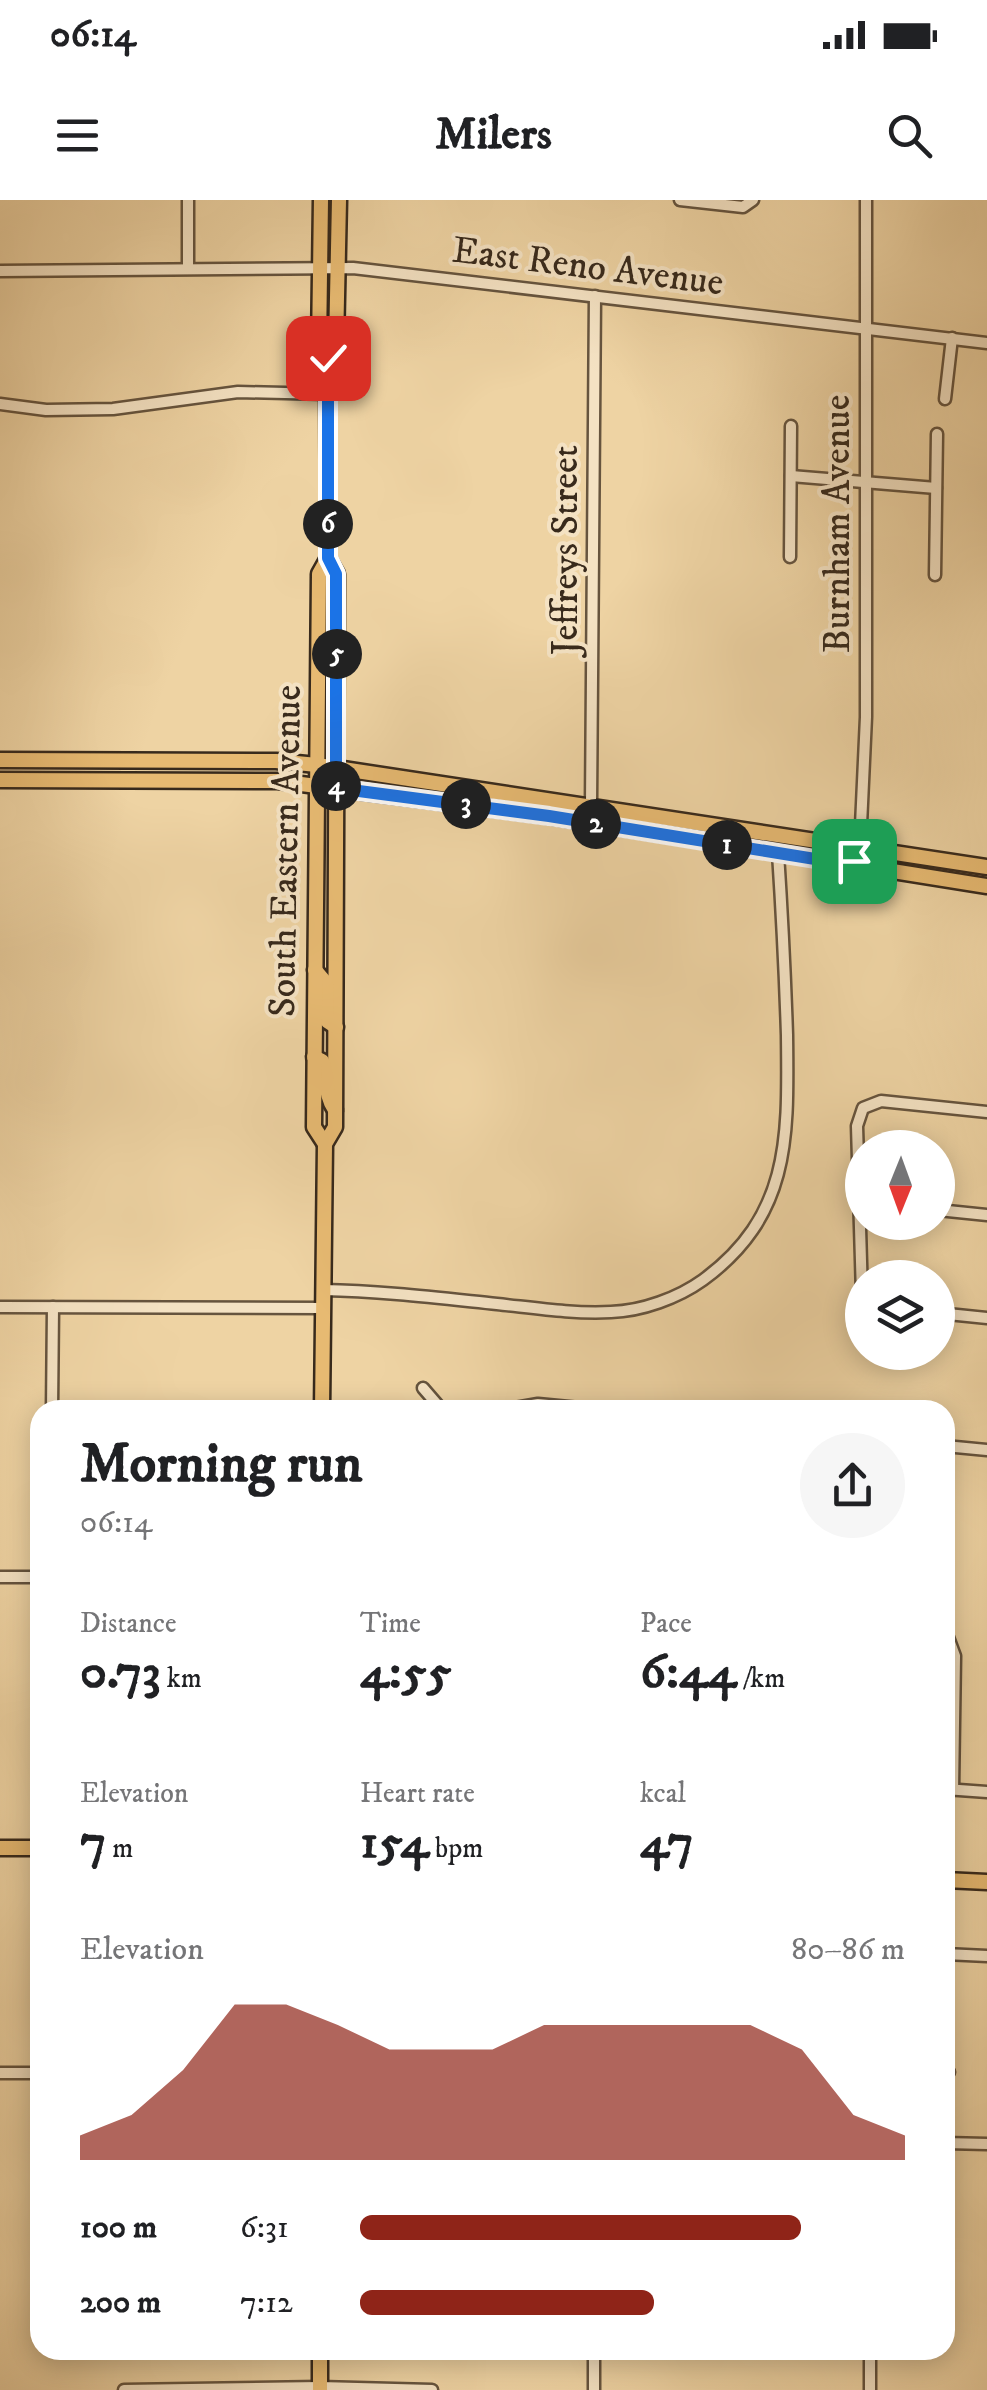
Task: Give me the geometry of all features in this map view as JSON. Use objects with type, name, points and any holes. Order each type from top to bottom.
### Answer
[{"type":"main road","name":"South Eastern Avenue","points":[[321,200],[320,346],[328,358]]},
{"type":"main road","name":"South Eastern Avenue","points":[[322,1400],[325,1144],[335,1127],[336,1027],[336,574],[328,558],[327,394],[328,358],[336,346],[339,200]]},
{"type":"main road","name":"South Eastern Avenue","points":[[325,1144],[314,1127],[314,969],[319,574],[328,558]]},
{"type":"main road","points":[[0,760],[316,765],[987,866]]},
{"type":"main road","points":[[0,777],[60,761]]},
{"type":"main road","points":[[56,780],[58,772],[64,770],[146,761]]},
{"type":"main road","points":[[0,777],[245,780],[336,788],[549,816],[987,886]]},
{"type":"main road","points":[[549,816],[561,809],[586,812],[591,804]]},
{"type":"main road","points":[[594,824],[599,816],[629,819],[642,812]]},
{"type":"main road","points":[[814,858],[828,851],[853,854],[860,848]]},
{"type":"main road","points":[[852,865],[860,858],[888,860],[903,854]]},
{"type":"main road","points":[[314,969],[326,984],[326,1022],[336,1027]]},
{"type":"main road","points":[[314,1058],[326,1068],[326,1096],[335,1110]]},
{"type":"main road","points":[[0,1848],[30,1848]]},
{"type":"main road","points":[[955,1880],[987,1882]]},
{"type":"main road","points":[[320,2360],[320,2388]]},
{"type":"street","points":[[188,200],[188,268]]},
{"type":"street","points":[[680,200],[742,207],[752,201]]},
{"type":"street","name":"Burnham Avenue","points":[[860,848],[866,702],[866,200]]},
{"type":"street","name":"East Reno Avenue","points":[[0,270],[338,267],[987,342]]},
{"type":"street","name":"Jeffreys Street","points":[[591,804],[595,296]]},
{"type":"street","points":[[945,399],[952,338]]},
{"type":"street","points":[[0,404],[46,410],[113,409],[238,392],[327,394]]},
{"type":"street","points":[[790,557],[791,426]]},
{"type":"street","points":[[935,576],[937,434]]},
{"type":"street","points":[[791,476],[936,488]]},
{"type":"street","points":[[323,1290],[374,1291],[577,1313],[616,1312],[654,1304],[692,1288],[724,1264],[751,1235],[770,1200],[783,1159],[788,1123],[784,923],[778,853]]},
{"type":"street","points":[[857,1130],[863,1108],[881,1101],[987,1112]]},
{"type":"street","points":[[955,1212],[987,1215]]},
{"type":"street","points":[[0,1307],[323,1308]]},
{"type":"street","points":[[52,1400],[53,1307]]},
{"type":"street","points":[[955,1315],[987,1318]]},
{"type":"street","points":[[423,1388],[433,1400]]},
{"type":"street","points":[[955,1447],[987,1450]]},
{"type":"street","points":[[0,1576],[30,1577]]},
{"type":"street","points":[[955,1790],[987,1792]]},
{"type":"street","points":[[955,1954],[987,1956]]},
{"type":"street","points":[[0,2073],[30,2073]]},
{"type":"street","points":[[955,2143],[987,2144]]},
{"type":"street","points":[[594,2360],[594,2390]]},
{"type":"street","points":[[870,2360],[870,2390]]},
{"type":"street","points":[[124,2390],[432,2390]]},
{"type":"route","points":[[328,358],[328,558],[336,574],[336,788],[549,816],[852,865],[854,861]]}]
